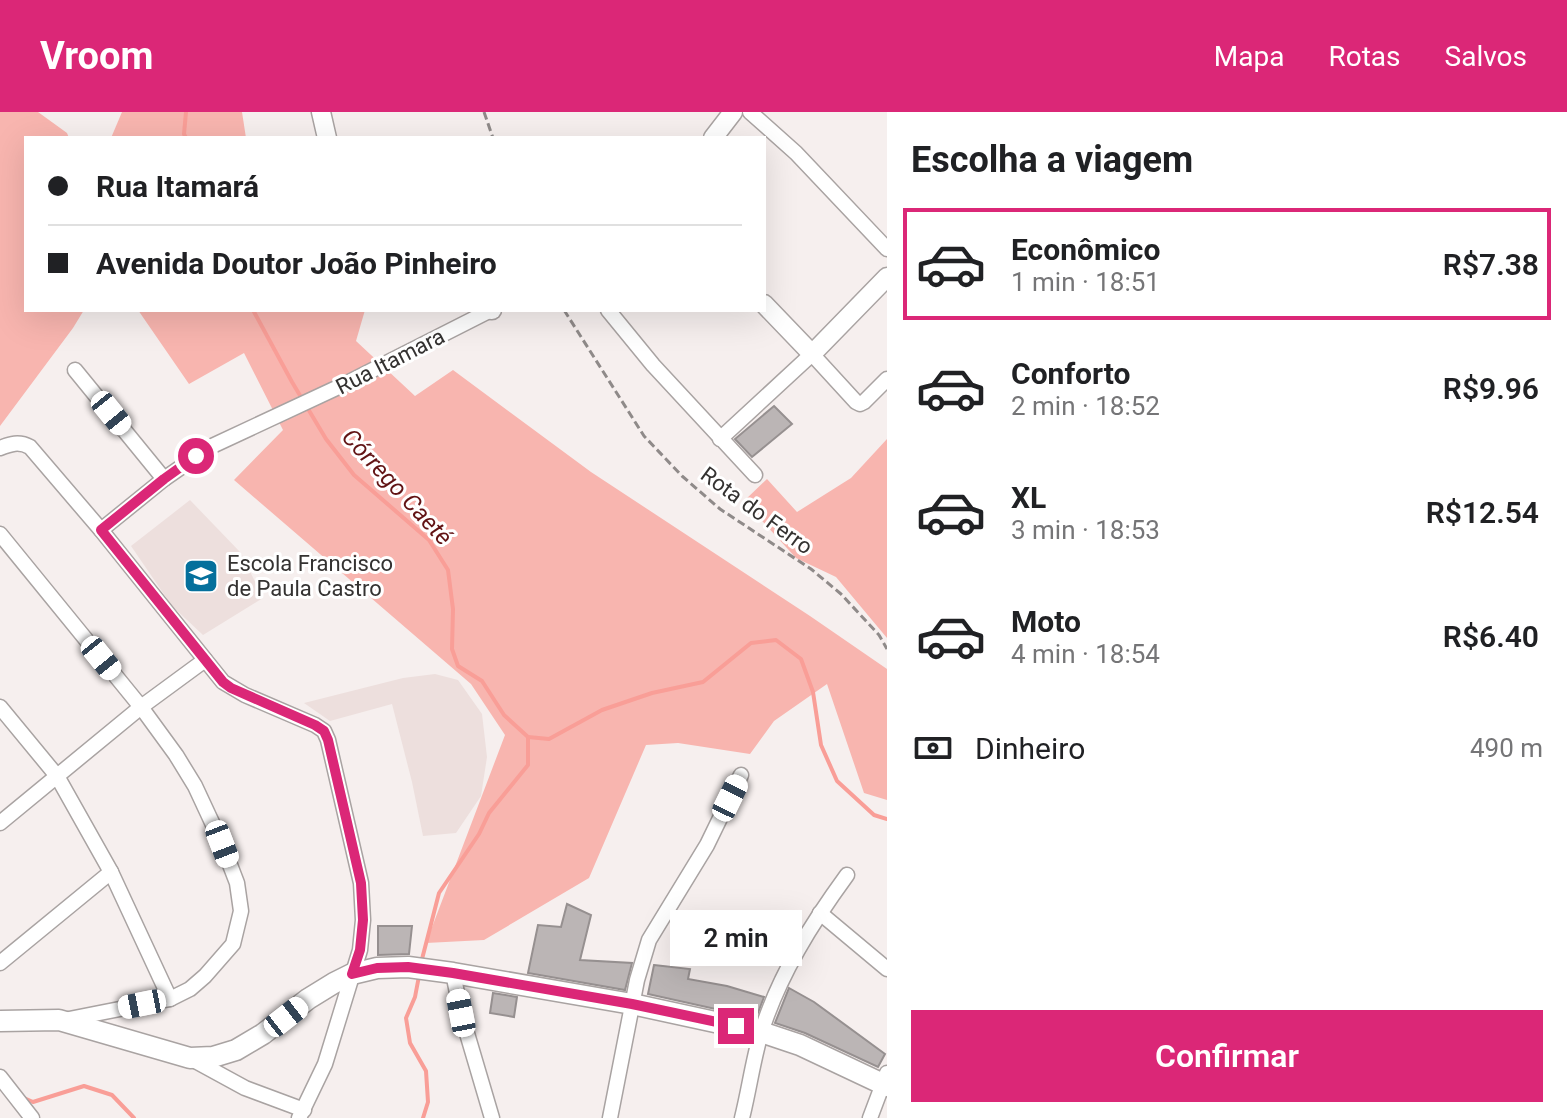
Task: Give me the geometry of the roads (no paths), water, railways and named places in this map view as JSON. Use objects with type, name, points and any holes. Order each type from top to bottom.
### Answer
[{"type":"main road","points":[[0,1021],[59,1020],[190,1058],[213,1057],[236,1050],[263,1034],[308,999],[352,974],[377,968],[408,967],[632,1004],[761,1032],[885,1081]]},
{"type":"street","points":[[321,112],[327,136]]},
{"type":"street","points":[[715,136],[733,112]]},
{"type":"street","points":[[750,112],[796,153],[887,249]]},
{"type":"street","points":[[720,439],[812,354],[887,277]]},
{"type":"street","points":[[766,306],[856,402],[864,402],[887,379]]},
{"type":"street","name":"Rua Itamara","points":[[101,530],[164,479],[210,447],[345,384],[487,312]]},
{"type":"street","points":[[610,312],[653,365],[755,475]]},
{"type":"street","points":[[75,370],[164,479]]},
{"type":"street","points":[[0,448],[16,443],[30,447],[223,682],[315,725],[324,731],[328,740],[361,883],[363,920],[360,950],[325,1064],[302,1114],[190,1058]]},
{"type":"street","points":[[0,534],[141,707],[176,755],[195,786],[222,844],[237,883],[241,911],[233,944],[190,989],[170,999],[59,1020]]},
{"type":"street","points":[[0,823],[141,707],[205,660]]},
{"type":"street","points":[[0,707],[57,776],[111,872],[170,999]]},
{"type":"street","points":[[610,1118],[637,980],[649,940],[707,845],[741,775]]},
{"type":"street","points":[[0,963],[111,872]]},
{"type":"street","points":[[742,1118],[761,1032],[788,967],[847,875]]},
{"type":"street","points":[[820,913],[887,969]]},
{"type":"street","points":[[450,972],[492,1118]]},
{"type":"street","points":[[0,1077],[32,1118]]},
{"type":"street","points":[[870,1118],[885,1081]]},
{"type":"waterway","name":"Córrego Caeté","points":[[185,136],[186,112]]},
{"type":"waterway","name":"Córrego Caeté","points":[[254,312],[326,439],[354,475],[429,540],[448,570],[453,609],[452,649],[458,666],[482,681],[504,715],[528,737],[528,765],[489,813],[479,834],[439,893],[421,963]]},
{"type":"waterway","points":[[528,737],[549,739],[602,710],[652,693],[703,682],[751,643],[776,640],[801,659],[813,692],[821,745],[837,781],[874,815],[887,819]]},
{"type":"waterway","name":"Córrego Caeté","points":[[419,976],[406,1018],[410,1043],[426,1071],[428,1102],[423,1118]]},
{"type":"waterway","name":"Córrego Caeté","points":[[24,1098],[33,1102],[84,1086],[112,1095],[134,1118]]},
{"type":"place","name":"Escola Francisco de Paula Castro","points":[[201,576]]}]
